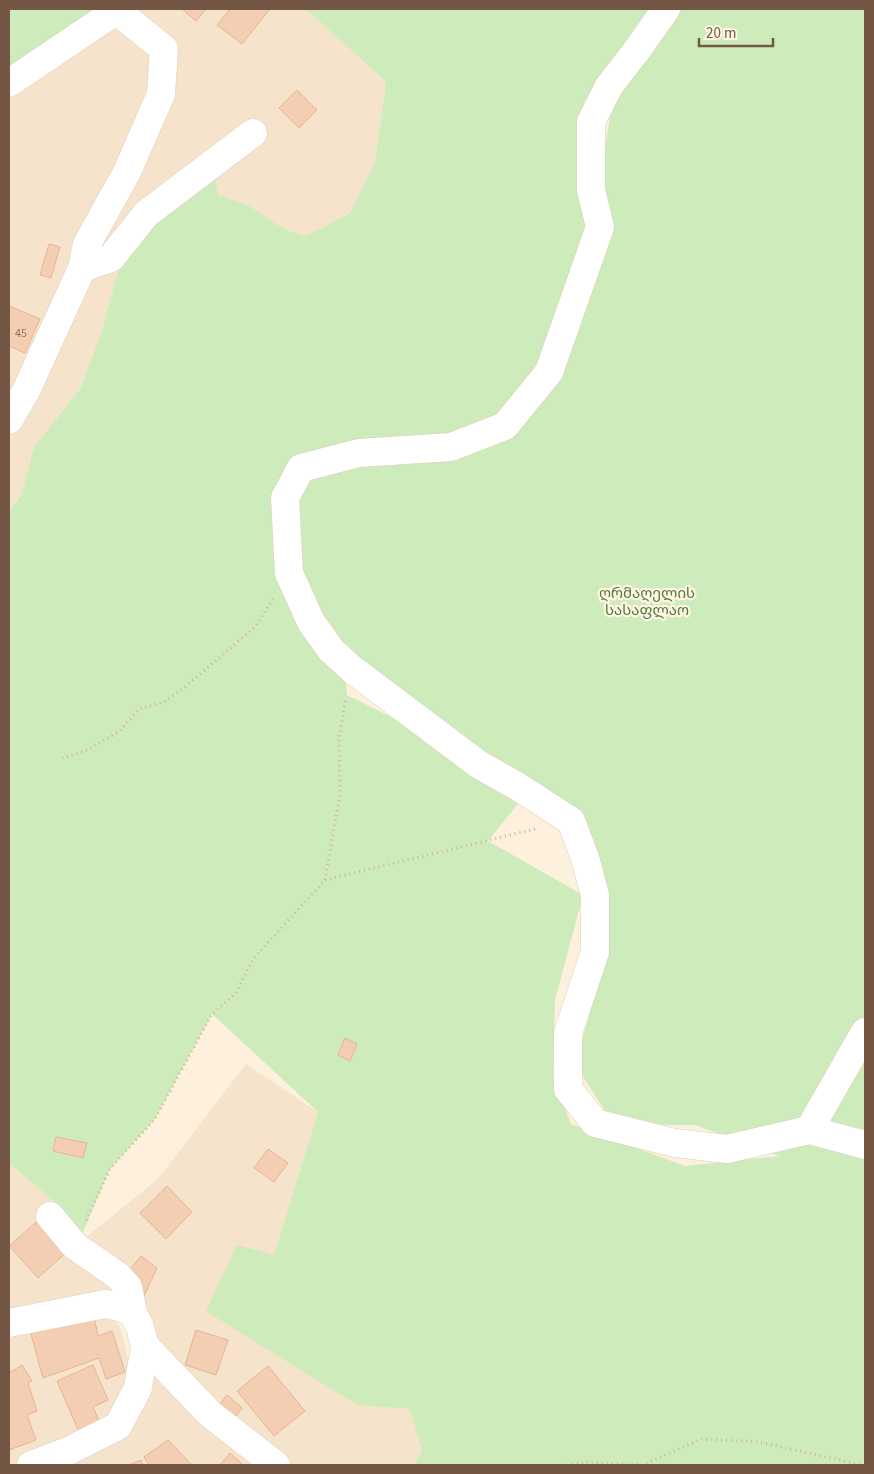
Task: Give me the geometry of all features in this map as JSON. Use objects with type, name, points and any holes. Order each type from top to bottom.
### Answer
[{"type":"street","points":[[666,9],[609,86],[591,122],[591,190],[600,227],[549,372],[505,426],[496,430],[451,447],[359,453],[301,468],[285,498],[289,573],[310,622],[331,650],[353,670],[478,764],[571,820],[585,858],[595,895],[595,952],[568,1033],[568,1089],[595,1123],[674,1143],[728,1149],[810,1130],[865,1145]]},
{"type":"street","points":[[9,83],[118,10],[164,49],[161,94],[127,172],[87,244],[82,268],[26,391],[9,420]]},
{"type":"street","points":[[82,268],[111,258],[146,214],[253,133]]},
{"type":"street","points":[[810,1130],[865,1032]]},
{"type":"street","points":[[31,1465],[68,1451],[118,1426],[138,1388],[145,1346],[140,1327],[133,1313],[128,1287],[117,1275],[75,1246],[50,1216]]},
{"type":"street","points":[[9,1323],[106,1304],[133,1313]]},
{"type":"street","points":[[145,1346],[210,1414],[276,1465]]},
{"type":"path","points":[[62,758],[84,752],[120,731],[139,709],[164,702],[185,687],[256,626],[289,573]]},
{"type":"path","points":[[75,1246],[110,1169],[154,1119],[212,1014],[236,993],[253,959],[325,880],[340,794],[339,737],[353,670]]},
{"type":"path","points":[[325,880],[571,820]]},
{"type":"path","points":[[566,1465],[586,1462],[643,1465],[702,1439],[759,1442],[862,1465]]},
{"type":"shaded area","points":[[131,9],[306,9],[386,82],[375,163],[350,213],[307,236],[286,230],[248,205],[218,195],[214,170],[102,331],[80,389],[34,447],[21,496],[9,510],[9,91]]},
{"type":"shaded area","points":[[246,1064],[318,1112],[274,1255],[357,1404],[410,1409],[422,1451],[414,1465],[64,1465],[126,1431],[145,1320],[9,1308],[9,1163],[57,1204],[80,1242],[158,1179]]},
{"type":"shaded area","points":[[105,1310],[120,1327],[129,1363],[126,1399],[110,1420],[64,1448],[16,1465],[9,1465],[9,1335]]},
{"type":"green space","points":[[9,9],[93,9],[9,70]]},
{"type":"green space","name":"ღრმაღელის სასაფლაო","points":[[306,9],[650,9],[584,102],[588,256],[612,104],[657,9],[865,9],[865,1465],[414,1465],[422,1451],[410,1409],[357,1405],[206,1311],[237,1245],[274,1255],[318,1112],[212,1014],[155,1119],[110,1169],[79,1242],[57,1204],[9,1163],[9,511],[21,496],[34,447],[80,389],[102,331],[122,256],[214,169],[218,195],[248,205],[286,230],[307,236],[350,213],[375,163],[386,82]],"holes":[[[345,663],[471,757],[347,695]],[[530,789],[583,812],[605,893],[605,961],[575,1064],[614,1125],[695,1125],[779,1156],[685,1166],[571,1124],[553,1078],[555,1000],[583,895],[488,841]]]},
{"type":"building","points":[[182,9],[206,9],[196,21]]},
{"type":"building","points":[[230,9],[269,10],[242,44],[217,25]]},
{"type":"building","points":[[297,90],[317,110],[299,128],[279,108]]},
{"type":"building","points":[[49,244],[60,247],[51,278],[40,275]]},
{"type":"building","points":[[9,306],[40,319],[25,353],[9,346]]},
{"type":"building","points":[[345,1038],[357,1044],[350,1061],[338,1055]]},
{"type":"building","points":[[56,1137],[87,1143],[83,1158],[53,1151]]},
{"type":"building","points":[[268,1149],[288,1163],[274,1182],[254,1168]]},
{"type":"building","points":[[167,1186],[192,1212],[166,1239],[140,1213]]},
{"type":"building","points":[[41,1218],[69,1250],[38,1278],[9,1246]]},
{"type":"building","points":[[141,1256],[157,1268],[143,1298],[127,1273]]},
{"type":"building","points":[[93,1312],[98,1336],[112,1331],[125,1372],[106,1379],[99,1358],[43,1378],[29,1327]]},
{"type":"building","points":[[196,1330],[228,1340],[216,1375],[185,1365]]},
{"type":"building","points":[[22,1365],[32,1381],[28,1383],[37,1411],[27,1415],[36,1440],[9,1450],[9,1373]]},
{"type":"building","points":[[93,1365],[108,1400],[93,1407],[100,1423],[79,1432],[57,1381]]},
{"type":"building","points":[[268,1366],[305,1411],[274,1436],[237,1391]]},
{"type":"building","points":[[227,1395],[242,1408],[233,1420],[218,1407]]},
{"type":"building","points":[[168,1440],[193,1465],[149,1465],[144,1457]]},
{"type":"building","points":[[230,1453],[242,1464],[220,1465]]},
{"type":"building","points":[[141,1460],[143,1465],[129,1465]]}]
